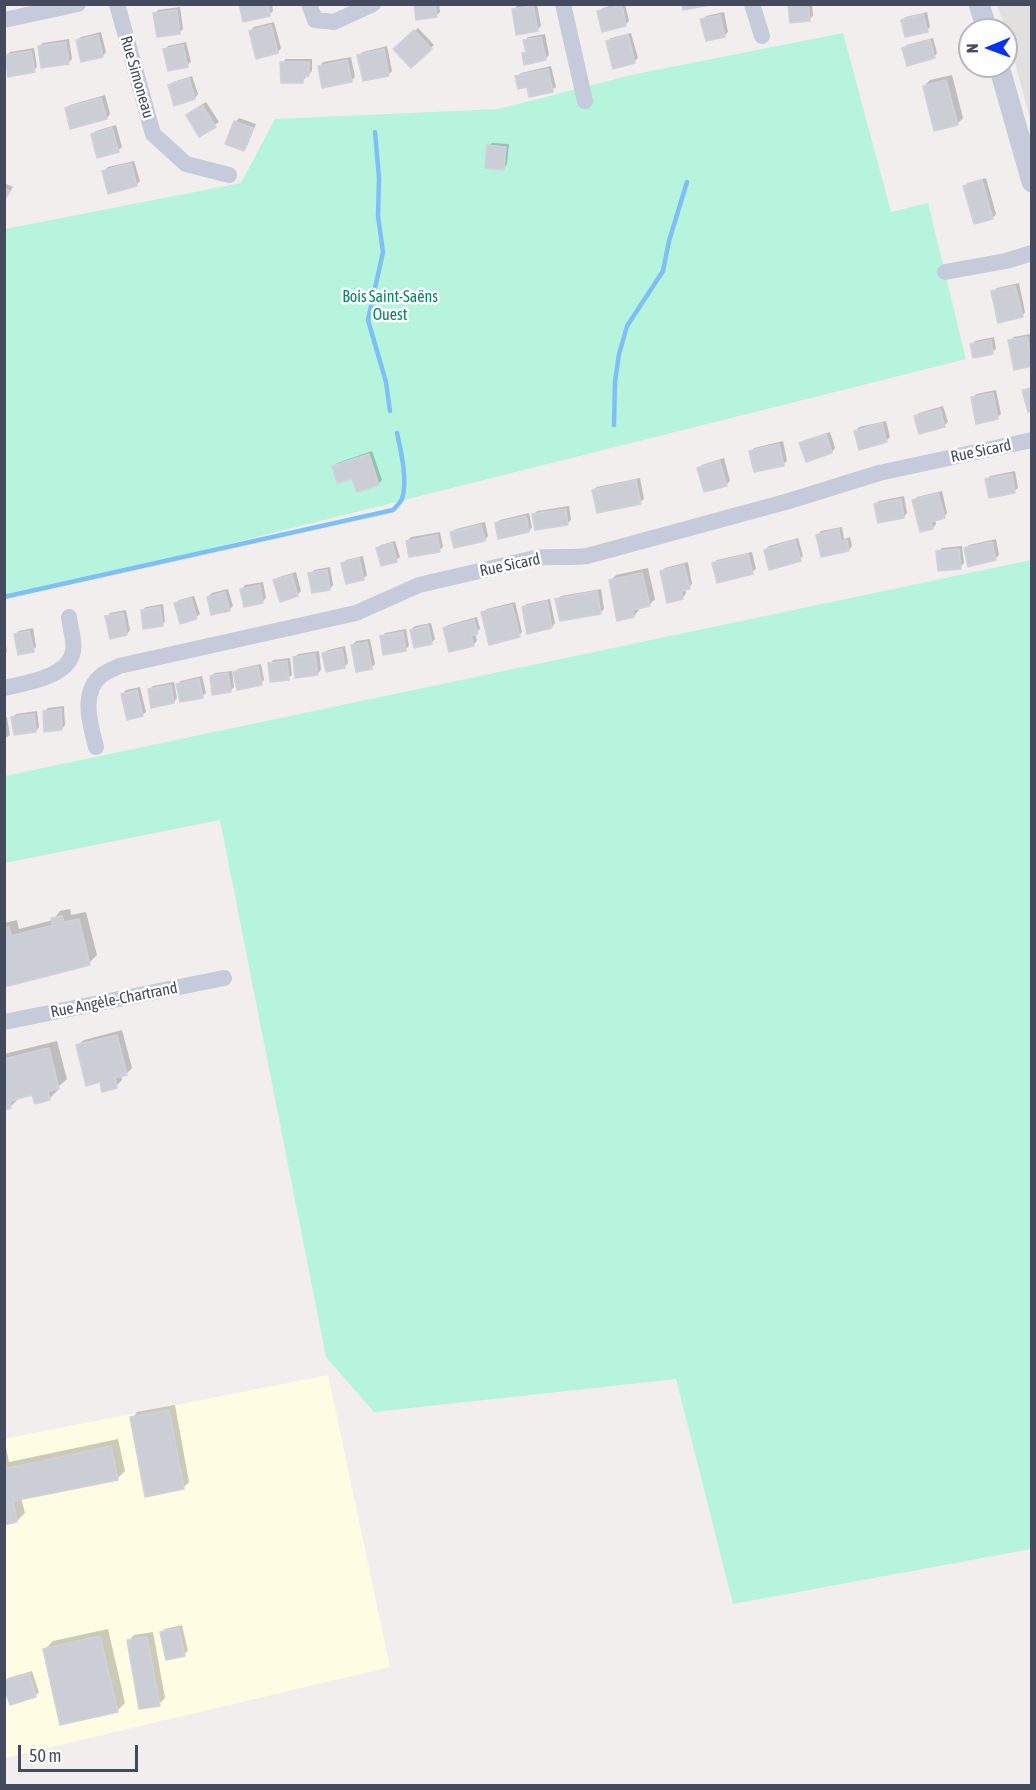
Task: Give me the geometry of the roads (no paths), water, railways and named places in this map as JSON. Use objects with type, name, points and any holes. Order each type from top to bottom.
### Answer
[{"type":"street","points":[[4,20],[78,4]]},
{"type":"street","name":"Rue Simoneau","points":[[117,4],[153,134],[186,164],[229,176]]},
{"type":"street","points":[[309,4],[315,20],[334,22],[372,4]]},
{"type":"street","points":[[563,4],[585,101]]},
{"type":"street","points":[[752,4],[762,36]]},
{"type":"street","points":[[1002,78],[1032,182]]},
{"type":"street","points":[[945,272],[1006,261],[1032,253]]},
{"type":"street","name":"Rue Sicard","points":[[96,747],[88,715],[89,691],[101,675],[119,666],[356,613],[419,585],[535,558],[587,556],[789,501],[879,473],[1032,440]]},
{"type":"street","points":[[4,688],[41,680],[68,665],[73,651],[69,617]]},
{"type":"street","name":"Rue Angèle-Chartrand","points":[[4,1022],[224,978]]},
{"type":"waterway","points":[[375,132],[379,178],[378,216],[383,252],[368,320],[386,382],[390,411]]},
{"type":"waterway","points":[[614,425],[615,382],[619,354],[627,326],[663,271],[669,241],[687,182]]},
{"type":"waterway","points":[[4,597],[393,510],[402,499],[404,492],[403,466],[397,433]]},
{"type":"park label","name":"Bois Saint-Saëns Ouest","points":[[390,306]]}]
